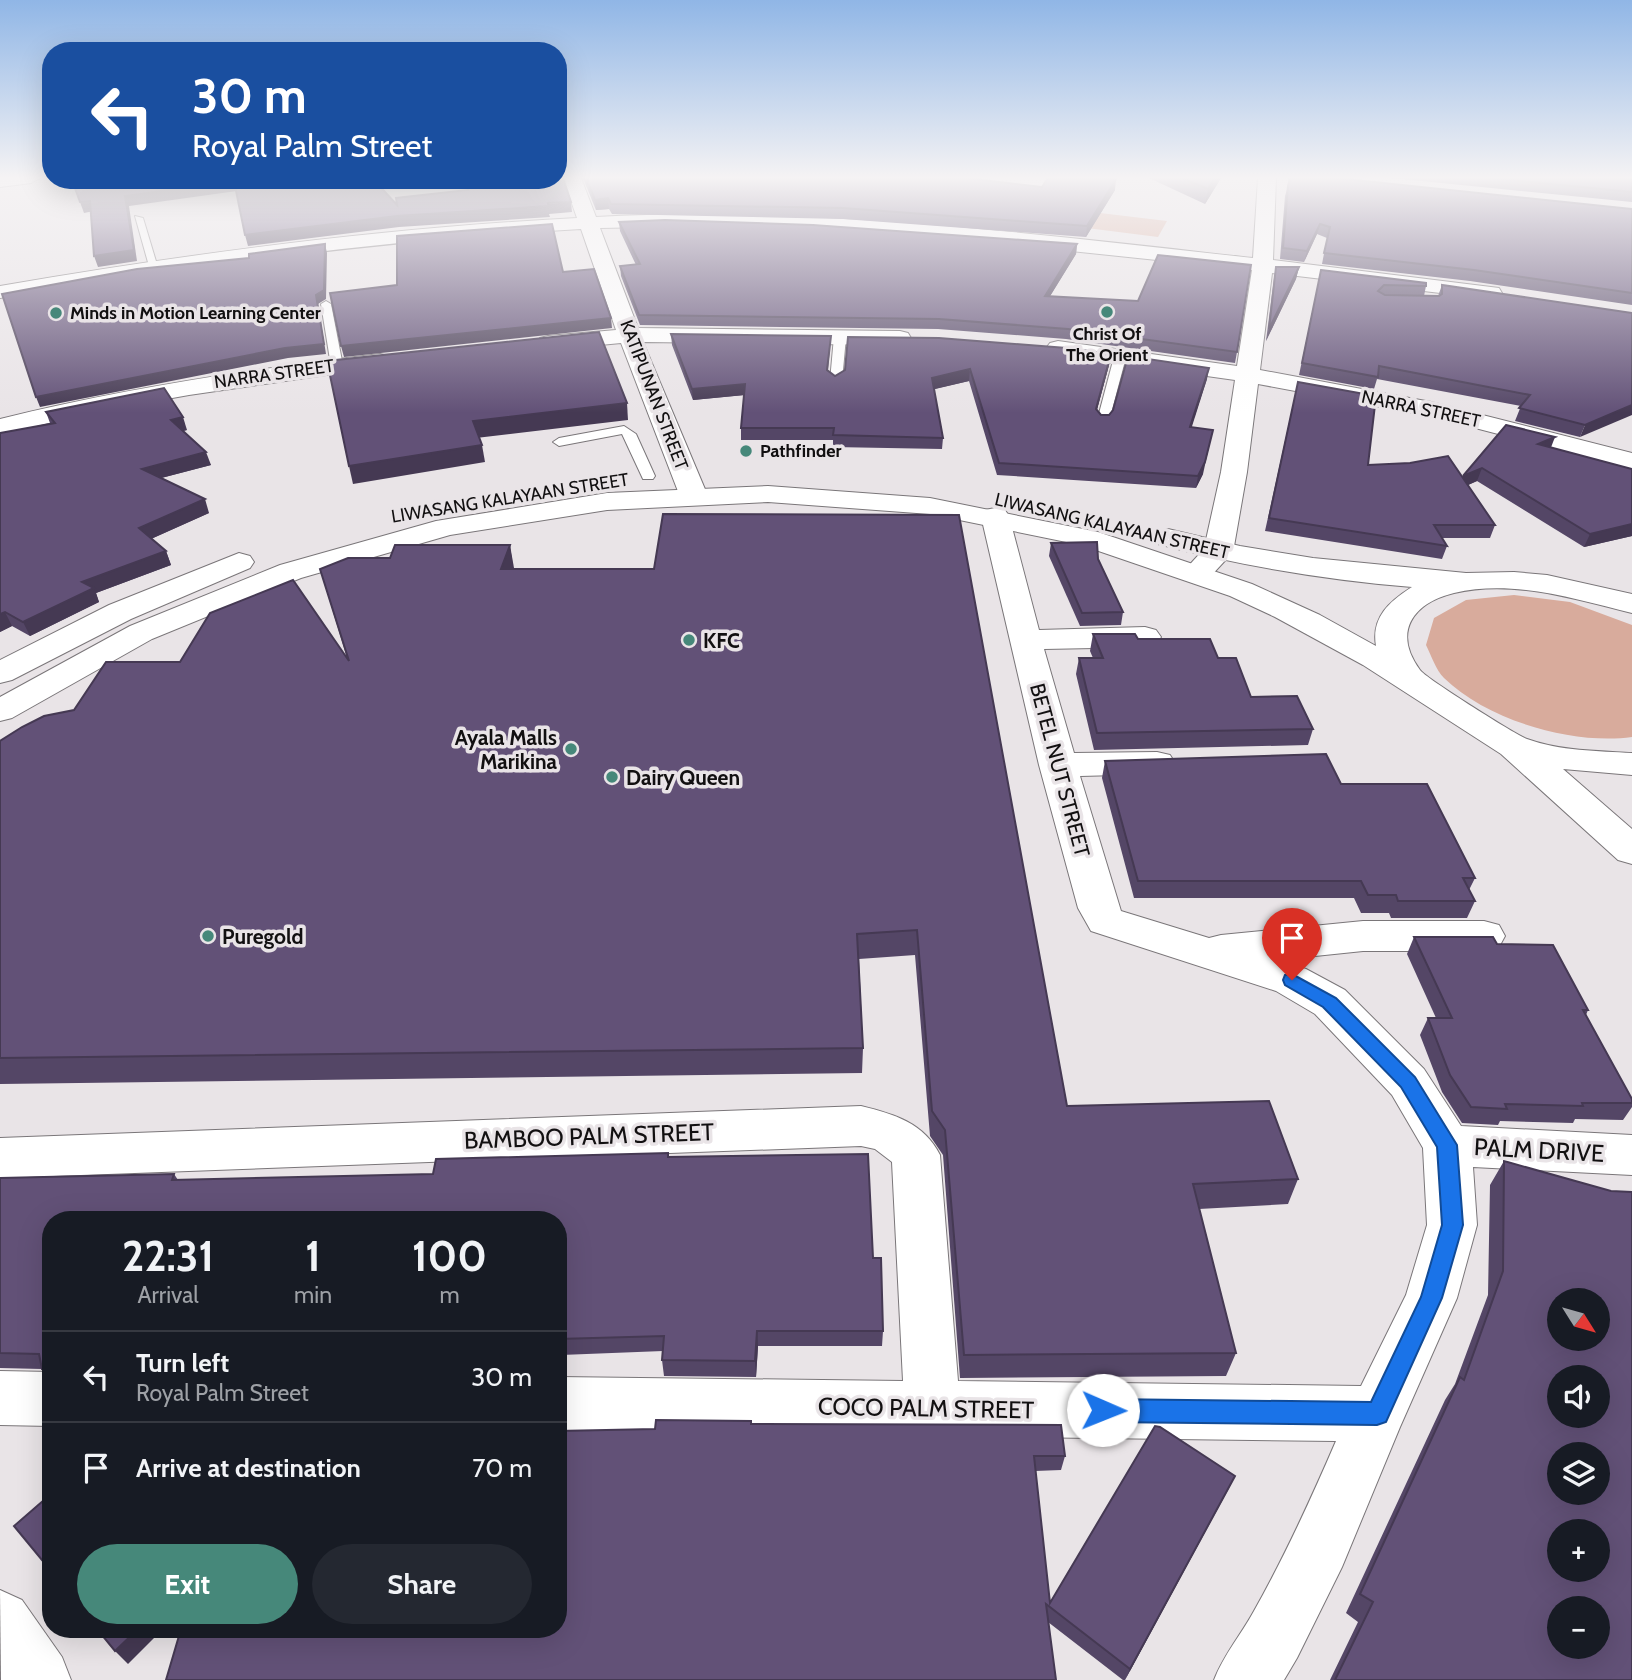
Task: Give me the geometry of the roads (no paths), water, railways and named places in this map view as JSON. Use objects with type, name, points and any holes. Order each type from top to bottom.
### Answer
[{"type":"street","points":[[0,292],[219,256]]},
{"type":"street","name":"KATIPUNAN STREET","points":[[602,256],[629,335],[689,484]]},
{"type":"street","points":[[1186,256],[1431,289],[1517,296]]},
{"type":"street","points":[[1208,562],[1248,375],[1263,256]]},
{"type":"street","points":[[519,346],[629,335],[924,338]]},
{"type":"street","name":"NARRA STREET","points":[[1041,347],[1248,375],[1431,409],[1632,461]]},
{"type":"street","name":"NARRA STREET","points":[[0,427],[74,408],[221,381],[409,357]]},
{"type":"street","name":"LIWASANG KALAYAAN STREET","points":[[0,711],[94,655],[220,597],[310,565],[401,540],[505,517],[607,502],[689,484],[804,476],[953,491],[1067,512],[1208,562],[1408,679],[1511,746]]},
{"type":"street","name":"LIWASANG KALAYAAN STREET","points":[[0,673],[177,586],[295,544],[352,527],[443,506],[567,486],[648,477],[689,484],[842,495],[932,505],[1208,562],[1290,566],[1349,574],[1549,584],[1600,593],[1632,604]]},
{"type":"street","name":"BETEL NUT STREET","points":[[995,516],[1024,640],[1098,908],[1106,921],[1205,951]]},
{"type":"street","points":[[1408,679],[1394,655],[1390,633],[1397,613],[1413,597],[1439,585],[1460,581]]},
{"type":"street","points":[[1600,593],[1632,583]]},
{"type":"street","points":[[1024,640],[1146,637]]},
{"type":"street","points":[[1511,746],[1587,762],[1632,764]]},
{"type":"street","points":[[1511,746],[1568,792],[1632,851]]},
{"type":"street","points":[[1057,765],[1192,762]]},
{"type":"street","points":[[1205,951],[1363,936],[1484,936]]},
{"type":"street","points":[[1205,951],[1292,980],[1329,1002],[1408,1082],[1447,1145],[1452,1225],[1431,1298],[1377,1414],[1321,1546],[1275,1636],[1246,1680]]},
{"type":"street","name":"BAMBOO PALM STREET","points":[[0,1158],[861,1126],[888,1133],[905,1141],[916,1155],[932,1408]]},
{"type":"street","name":"PALM DRIVE","points":[[1447,1145],[1632,1155]]},
{"type":"street","points":[[0,1398],[42,1399]]},
{"type":"street","name":"COCO PALM STREET","points":[[567,1404],[1377,1414]]},
{"type":"street","points":[[0,1622],[39,1680]]},
{"type":"lane","points":[[152,256],[155,266]]},
{"type":"lane","points":[[326,304],[337,366]]},
{"type":"lane","points":[[836,381],[840,337]]},
{"type":"lane","points":[[1103,421],[1120,357]]},
{"type":"lane","points":[[559,442],[624,430],[630,434],[648,477]]},
{"type":"place","name":"Christ Of The Orient","points":[[1107,312]]},
{"type":"place","name":"Minds in Motion Learning Center","points":[[56,313]]},
{"type":"place","name":"Pathfinder","points":[[746,451]]},
{"type":"place","name":"KFC","points":[[689,640]]},
{"type":"place","name":"Ayala Malls Marikina","points":[[571,749]]},
{"type":"place","name":"Dairy Queen","points":[[612,777]]},
{"type":"place","name":"Puregold","points":[[208,936]]}]
